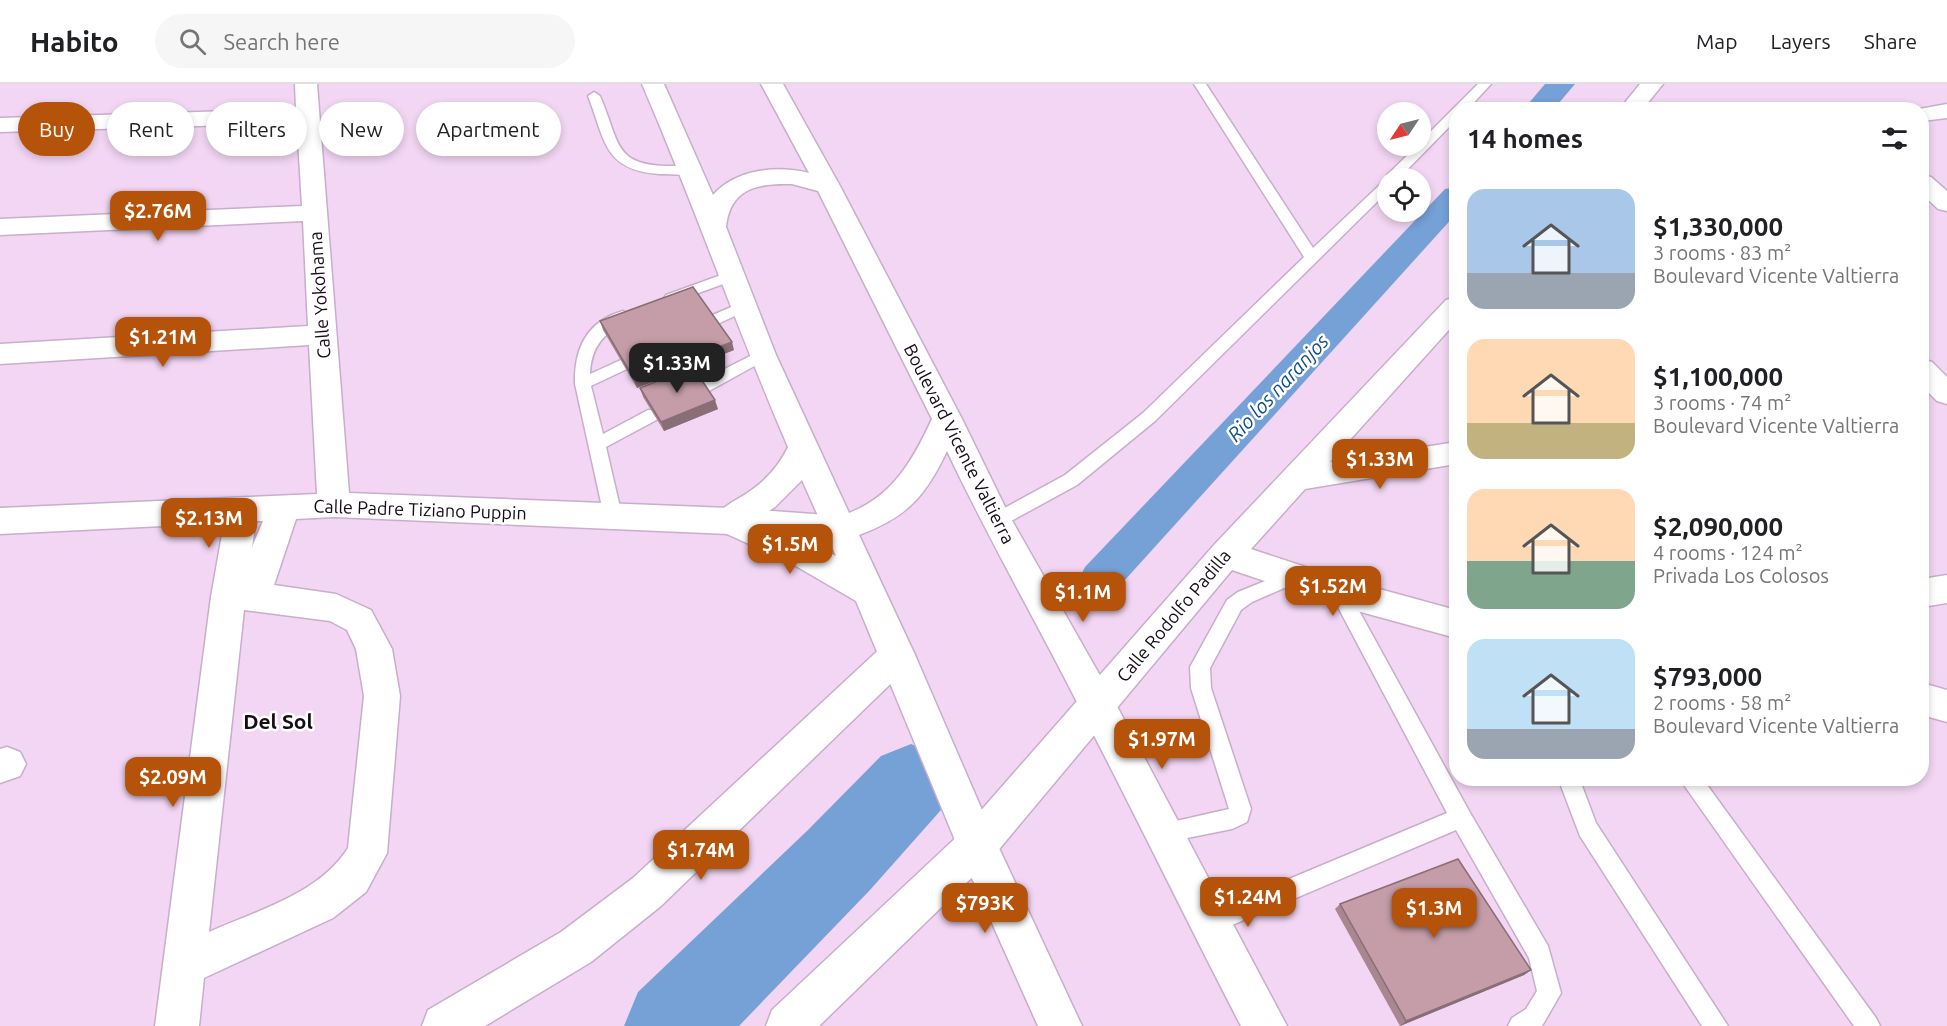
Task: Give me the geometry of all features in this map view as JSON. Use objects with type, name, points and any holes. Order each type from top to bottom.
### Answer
[{"type":"street","name":"Calle Yokohama","points":[[306,84],[334,505]]},
{"type":"street","points":[[653,84],[691,170],[762,355],[897,655],[977,845],[1060,1026]]},
{"type":"street","name":"Boulevard Vicente Valtierra","points":[[772,84],[828,186],[947,419],[996,521],[1098,705],[1162,833],[1265,1026]]},
{"type":"street","points":[[1637,102],[1652,84]]},
{"type":"street","points":[[1929,113],[1947,111]]},
{"type":"street","points":[[0,125],[308,116]]},
{"type":"street","points":[[713,228],[713,214],[719,201],[731,189],[750,181],[772,176],[794,177],[828,186]]},
{"type":"street","points":[[1929,188],[1947,204]]},
{"type":"street","points":[[0,228],[315,213]]},
{"type":"street","name":"Calle Rodolfo Padilla","points":[[788,1026],[977,845],[1226,554],[1449,314]]},
{"type":"street","points":[[0,354],[323,335]]},
{"type":"street","points":[[1929,376],[1947,394]]},
{"type":"street","points":[[841,529],[887,509],[911,487],[929,459],[947,419]]},
{"type":"street","points":[[729,521],[764,498],[794,469],[803,447]]},
{"type":"street","points":[[1296,479],[1449,454]]},
{"type":"street","name":"Calle Padre Tiziano Puppin","points":[[0,521],[334,505],[729,521],[841,529]]},
{"type":"street","points":[[241,597],[265,557],[284,508]]},
{"type":"street","points":[[177,1026],[183,966],[241,597],[242,510]]},
{"type":"street","points":[[729,521],[779,540],[824,563],[869,592]]},
{"type":"street","points":[[1226,554],[1339,592],[1449,622]]},
{"type":"street","points":[[1929,592],[1947,589]]},
{"type":"street","points":[[183,966],[318,904],[352,878],[367,853],[382,696],[374,649],[358,620],[336,609],[241,597]]},
{"type":"street","points":[[444,1026],[576,947],[647,892],[897,655]]},
{"type":"street","points":[[1929,701],[1947,706]]},
{"type":"lane","points":[[1200,84],[1313,259]]},
{"type":"lane","points":[[1468,102],[1485,84]]},
{"type":"lane","points":[[594,96],[620,158],[633,166],[649,169],[691,170]]},
{"type":"lane","points":[[1402,168],[1449,120]]},
{"type":"lane","points":[[996,521],[1071,480],[1113,448],[1149,417],[1377,194]]},
{"type":"lane","points":[[659,303],[732,276]]},
{"type":"lane","points":[[713,321],[743,307]]},
{"type":"lane","points":[[613,516],[583,384],[581,364],[585,349],[592,337],[608,324],[638,310]]},
{"type":"lane","points":[[703,387],[762,355]]},
{"type":"lane","points":[[583,384],[623,364]]},
{"type":"lane","points":[[596,445],[654,414]]},
{"type":"lane","points":[[1162,833],[1232,819],[1239,815],[1240,809],[1201,688],[1200,667],[1234,605],[1245,597],[1292,577]]},
{"type":"lane","points":[[1339,592],[1461,818],[1540,954],[1549,993],[1534,1017],[1520,1026]]},
{"type":"lane","points":[[1571,786],[1588,829],[1716,1026]]},
{"type":"lane","points":[[1695,786],[1868,1026]]},
{"type":"lane","points":[[1211,923],[1461,818]]},
{"type":"building","points":[[693,287],[732,342],[634,379],[600,321]]},
{"type":"building","points":[[693,367],[715,400],[661,422],[640,388]]},
{"type":"building","points":[[1458,859],[1531,970],[1406,1021],[1340,904]]},
{"type":"waterway","name":"Rio los naranjos","points":[[1544,102],[1561,84]]},
{"type":"waterway","name":"Rio los naranjos","points":[[1100,579],[1449,204]]},
{"type":"waterway","points":[[672,1026],[839,860],[911,783]]},
{"type":"district","name":"Del Sol","points":[[278,722]]}]
